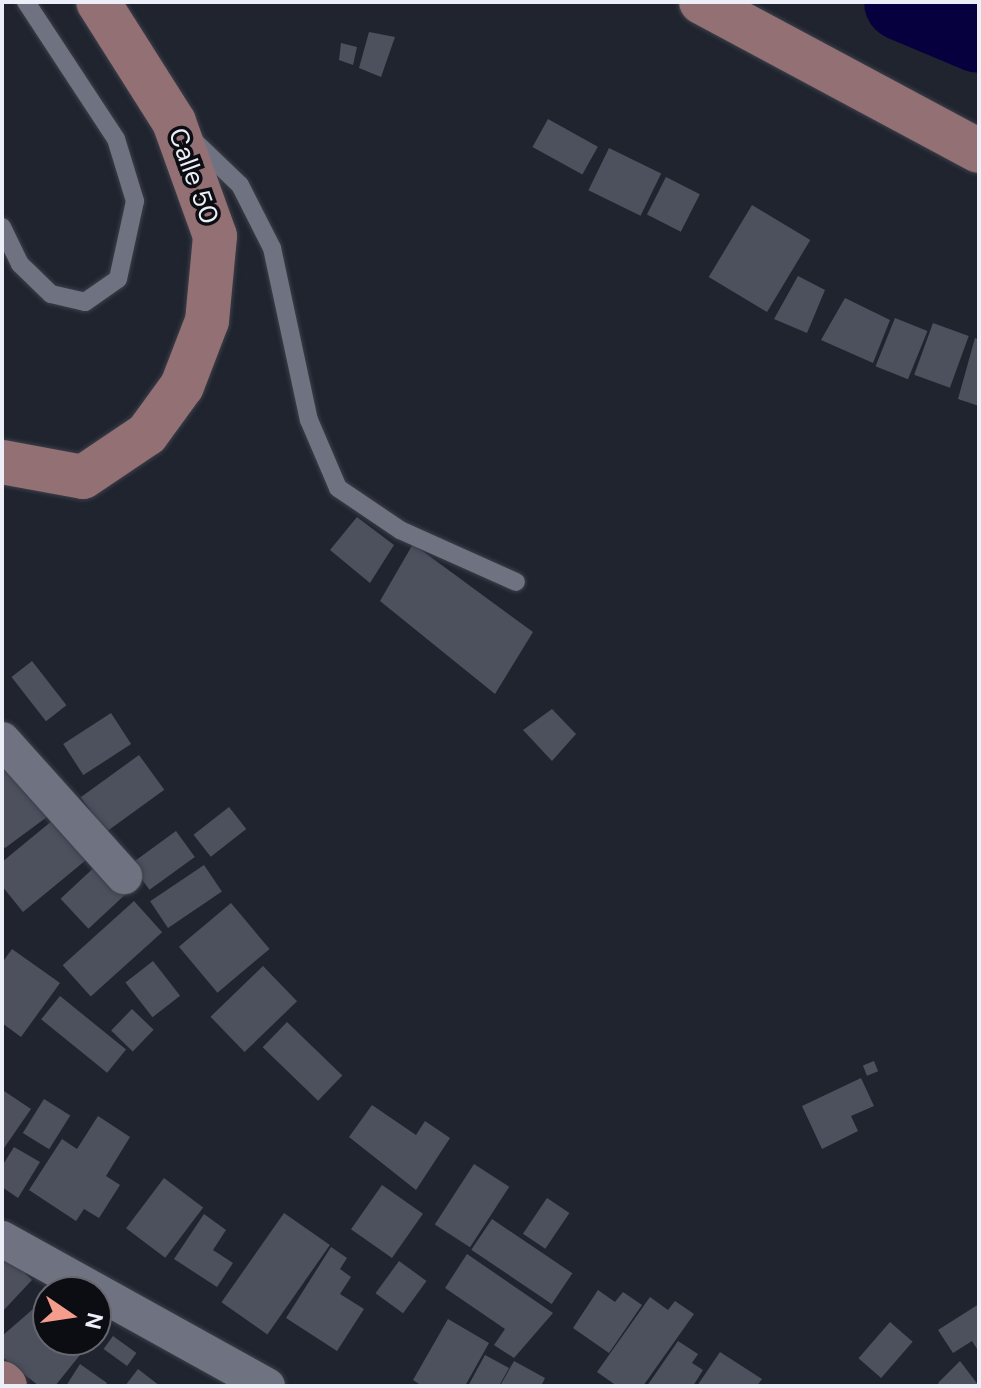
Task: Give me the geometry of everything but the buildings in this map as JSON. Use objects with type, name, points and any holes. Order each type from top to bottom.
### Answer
[{"type":"street","name":"Calle 50","points":[[2,462],[83,477],[147,434],[182,386],[207,321],[215,236],[174,122],[98,2]]},
{"type":"street","points":[[701,2],[979,151]]},
{"type":"street","points":[[2,740],[124,876]]},
{"type":"street","points":[[2,1239],[267,1386]]},
{"type":"lane","points":[[2,227],[20,264],[51,294],[85,302],[118,279],[135,201],[116,139],[26,2]]},
{"type":"lane","points":[[174,122],[240,185],[272,248],[309,420],[338,488],[400,530],[516,582]]},
{"type":"waterway","points":[[903,2],[979,34]]}]
